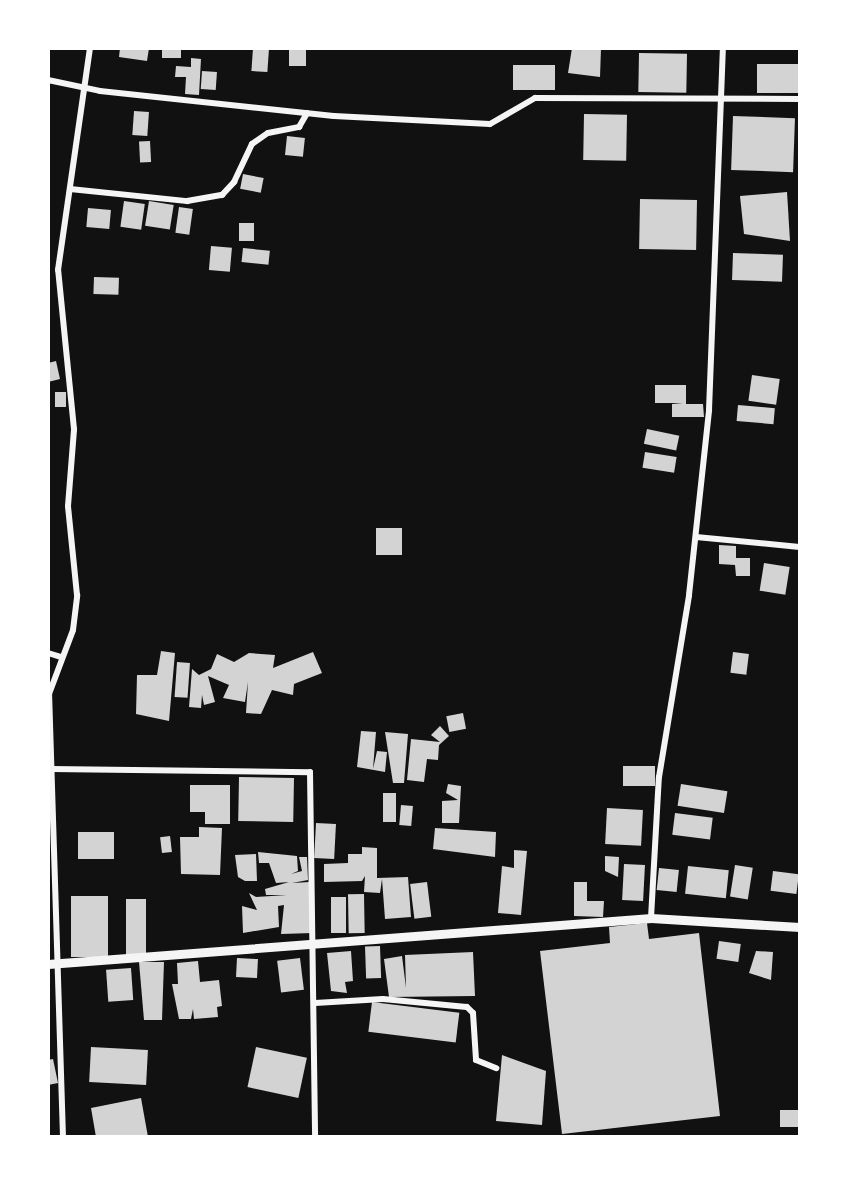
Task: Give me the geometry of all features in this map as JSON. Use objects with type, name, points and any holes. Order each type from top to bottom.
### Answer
[{"type":"main road","points":[[52,963],[651,918],[800,927]]},
{"type":"street","points":[[63,1137],[52,963],[49,694],[73,630],[77,595],[68,506],[74,429],[58,303],[90,48]]},
{"type":"street","points":[[651,918],[659,777],[696,537],[713,354],[718,100],[723,48]]},
{"type":"street","points":[[48,80],[86,89],[307,113],[490,124],[535,98],[800,99]]},
{"type":"street","points":[[70,189],[187,201],[222,195],[234,182],[252,144],[268,133],[299,127],[307,113]]},
{"type":"street","points":[[696,537],[800,547]]},
{"type":"street","points":[[48,653],[61,657]]},
{"type":"street","points":[[51,769],[310,772],[315,1137]]},
{"type":"street","points":[[315,1003],[383,999],[467,1007],[473,1013],[476,1060],[496,1068]]},
{"type":"building","points":[[120,48],[149,48],[147,61],[119,57]]},
{"type":"building","points":[[162,48],[181,48],[181,58],[162,58]]},
{"type":"building","points":[[253,48],[269,49],[267,72],[251,71]]},
{"type":"building","points":[[289,48],[306,48],[306,66],[289,66]]},
{"type":"building","points":[[572,48],[601,48],[600,77],[568,73]]},
{"type":"building","points":[[639,53],[687,54],[686,93],[638,92]]},
{"type":"building","points":[[191,58],[201,59],[199,95],[185,94],[186,77],[175,77],[176,66],[191,67]]},
{"type":"building","points":[[757,64],[800,64],[800,93],[757,93]]},
{"type":"building","points":[[513,65],[555,65],[555,90],[513,90]]},
{"type":"building","points":[[202,71],[217,72],[216,90],[201,89]]},
{"type":"building","points":[[134,111],[149,112],[147,136],[132,135]]},
{"type":"building","points":[[584,114],[627,115],[626,161],[583,160]]},
{"type":"building","points":[[733,116],[795,118],[793,172],[731,170]]},
{"type":"building","points":[[287,136],[305,138],[303,157],[285,155]]},
{"type":"building","points":[[150,141],[151,162],[140,163],[139,142]]},
{"type":"building","points":[[243,174],[264,178],[261,193],[240,189]]},
{"type":"building","points":[[787,192],[790,241],[744,234],[740,196]]},
{"type":"building","points":[[640,199],[697,200],[696,250],[639,249]]},
{"type":"building","points":[[124,201],[145,204],[141,230],[120,227]]},
{"type":"building","points":[[149,201],[174,205],[170,230],[145,226]]},
{"type":"building","points":[[179,207],[193,209],[189,235],[175,233]]},
{"type":"building","points":[[88,208],[111,210],[109,229],[86,227]]},
{"type":"building","points":[[239,223],[254,223],[254,241],[239,241]]},
{"type":"building","points":[[211,246],[232,248],[230,272],[209,270]]},
{"type":"building","points":[[243,248],[270,251],[268,265],[242,262]]},
{"type":"building","points":[[733,253],[783,255],[782,282],[732,280]]},
{"type":"building","points":[[94,277],[119,278],[118,295],[93,294]]},
{"type":"building","points":[[56,361],[60,379],[48,382],[48,363]]},
{"type":"building","points":[[752,375],[780,379],[776,405],[748,401]]},
{"type":"building","points":[[655,385],[686,385],[686,404],[703,404],[704,417],[672,417],[672,404],[683,403],[655,403]]},
{"type":"building","points":[[55,392],[66,392],[66,407],[55,407]]},
{"type":"building","points":[[738,405],[775,408],[773,424],[737,421]]},
{"type":"building","points":[[647,429],[679,436],[676,451],[644,444]]},
{"type":"building","points":[[645,452],[677,457],[674,473],[642,468]]},
{"type":"building","points":[[376,528],[402,528],[402,555],[376,555]]},
{"type":"building","points":[[719,545],[736,546],[736,558],[750,558],[750,576],[736,576],[735,565],[719,564]]},
{"type":"building","points":[[764,563],[790,567],[785,595],[760,591]]},
{"type":"building","points":[[161,651],[175,653],[169,721],[136,714],[137,675],[157,675]]},
{"type":"building","points":[[313,652],[322,673],[294,684],[293,695],[272,690],[261,714],[246,713],[248,682],[245,702],[223,698],[229,685],[208,676],[215,702],[204,705],[202,695],[201,708],[189,707],[192,669],[199,675],[211,669],[217,654],[234,662],[249,653],[275,655],[273,668]]},
{"type":"building","points":[[733,652],[749,654],[746,675],[730,673]]},
{"type":"building","points":[[177,662],[190,663],[188,698],[175,697]]},
{"type":"building","points":[[463,713],[466,729],[449,732],[446,716]]},
{"type":"building","points":[[440,726],[449,736],[439,745],[438,760],[427,759],[424,782],[407,780],[411,739],[440,742],[431,735]]},
{"type":"building","points":[[361,731],[376,732],[373,769],[377,751],[387,752],[385,772],[357,767]]},
{"type":"building","points":[[385,732],[408,734],[404,783],[393,783]]},
{"type":"building","points":[[623,766],[655,766],[655,786],[623,786]]},
{"type":"building","points":[[239,777],[294,778],[293,822],[238,821]]},
{"type":"building","points":[[448,784],[461,786],[459,823],[442,823],[442,801],[458,800],[446,793]]},
{"type":"building","points":[[681,784],[727,791],[724,813],[678,806]]},
{"type":"building","points":[[190,785],[230,785],[230,824],[205,824],[205,812],[190,812]]},
{"type":"building","points":[[383,793],[396,793],[396,822],[383,822]]},
{"type":"building","points":[[401,805],[413,806],[411,826],[399,825]]},
{"type":"building","points":[[607,808],[643,810],[641,846],[605,844]]},
{"type":"building","points":[[675,813],[713,818],[710,839],[672,835]]},
{"type":"building","points":[[316,823],[336,824],[334,859],[314,858]]},
{"type":"building","points":[[199,827],[222,828],[220,875],[181,874],[180,837],[199,837]]},
{"type":"building","points":[[435,828],[496,832],[495,857],[433,849]]},
{"type":"building","points":[[78,832],[114,832],[114,859],[78,859]]},
{"type":"building","points":[[170,836],[172,852],[162,853],[160,837]]},
{"type":"building","points":[[362,847],[377,848],[377,878],[408,877],[411,917],[385,919],[382,879],[380,893],[364,892],[365,876],[362,881],[324,882],[324,864],[348,863],[348,854],[362,854]]},
{"type":"building","points":[[514,850],[527,851],[521,915],[498,913],[502,866],[514,868]]},
{"type":"building","points":[[258,852],[297,856],[298,871],[291,874],[302,871],[299,857],[307,857],[308,880],[292,883],[310,882],[313,933],[281,934],[284,905],[278,906],[279,927],[243,933],[242,906],[257,910],[249,893],[256,897],[287,895],[266,895],[265,889],[289,882],[276,883],[269,863],[259,863]]},
{"type":"building","points":[[256,854],[257,881],[245,881],[238,877],[235,855]]},
{"type":"building","points":[[605,856],[619,857],[618,877],[605,871]]},
{"type":"building","points":[[624,864],[645,865],[643,901],[622,900]]},
{"type":"building","points":[[735,865],[753,868],[748,899],[730,897]]},
{"type":"building","points":[[688,866],[729,870],[726,898],[685,894]]},
{"type":"building","points":[[659,868],[679,870],[677,892],[657,890]]},
{"type":"building","points":[[773,871],[799,874],[796,894],[771,891]]},
{"type":"building","points":[[427,882],[431,917],[414,919],[410,884]]},
{"type":"building","points":[[574,882],[587,882],[587,901],[604,901],[603,917],[574,916]]},
{"type":"building","points":[[348,894],[364,894],[365,933],[349,933]]},
{"type":"building","points":[[71,896],[108,896],[108,957],[71,957]]},
{"type":"building","points":[[331,897],[346,897],[346,933],[331,933]]},
{"type":"building","points":[[126,899],[146,899],[146,955],[126,955]]},
{"type":"building","points":[[647,923],[649,939],[699,933],[720,1116],[562,1134],[540,951],[610,943],[609,927]]},
{"type":"building","points":[[719,941],[741,944],[738,962],[716,959]]},
{"type":"building","points":[[380,946],[381,978],[366,979],[365,947]]},
{"type":"building","points":[[351,951],[353,981],[345,982],[347,993],[331,991],[327,953]]},
{"type":"building","points":[[756,951],[773,952],[771,980],[749,973]]},
{"type":"building","points":[[473,952],[475,996],[389,997],[384,959],[402,956],[406,988],[405,955]]},
{"type":"building","points":[[237,958],[258,959],[257,978],[236,977]]},
{"type":"building","points":[[300,958],[304,990],[281,993],[277,961]]},
{"type":"building","points":[[198,961],[200,982],[219,980],[222,1006],[217,1007],[218,1017],[194,1019],[193,1009],[191,1019],[179,1019],[172,984],[178,984],[177,963]]},
{"type":"building","points":[[139,962],[164,962],[162,1020],[144,1020]]},
{"type":"building","points":[[131,968],[133,1000],[108,1002],[106,970]]},
{"type":"building","points":[[372,1002],[459,1013],[456,1043],[368,1032]]},
{"type":"building","points":[[91,1047],[148,1050],[146,1085],[89,1082]]},
{"type":"building","points":[[256,1047],[307,1058],[298,1098],[247,1087]]},
{"type":"building","points":[[502,1055],[546,1071],[542,1125],[496,1121]]},
{"type":"building","points":[[53,1059],[58,1083],[48,1085],[48,1060]]},
{"type":"building","points":[[141,1098],[148,1137],[96,1137],[91,1108]]},
{"type":"building","points":[[780,1110],[800,1110],[800,1127],[780,1127]]}]
